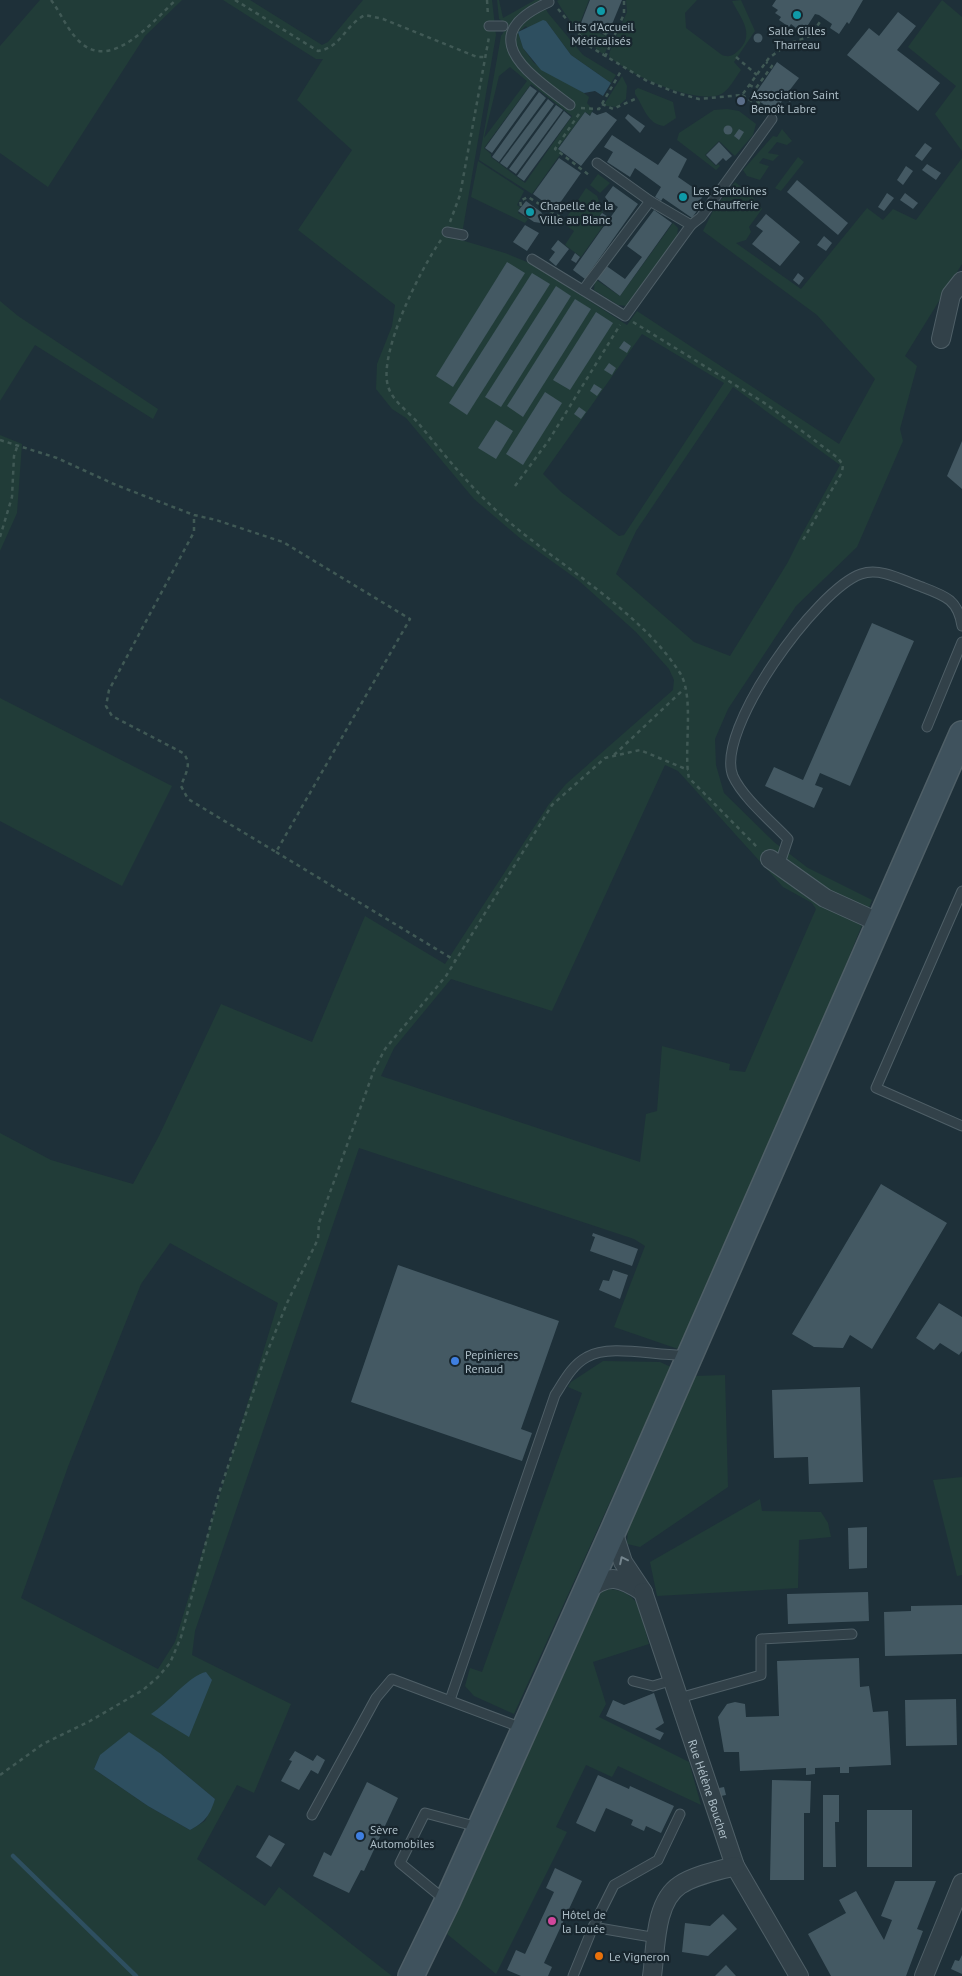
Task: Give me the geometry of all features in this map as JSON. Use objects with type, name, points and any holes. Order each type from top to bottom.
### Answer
[{"type":"main road","points":[[411,1976],[447,1902],[613,1531],[962,734]]},
{"type":"street","points":[[941,339],[951,295],[962,281]]},
{"type":"street","points":[[774,863],[825,898],[880,923]]},
{"type":"street","name":"Rue Hélène Boucher","points":[[613,1531],[623,1562],[643,1592],[735,1866],[799,1976]]},
{"type":"street","points":[[586,1591],[602,1580],[612,1578],[621,1580],[643,1592]]},
{"type":"street","points":[[652,1976],[657,1938],[666,1900],[679,1885],[699,1876],[735,1866]]},
{"type":"street","points":[[924,1976],[962,1883]]},
{"type":"lane","points":[[551,2],[533,9],[517,21],[512,29],[513,50],[524,69],[570,105]]},
{"type":"lane","points":[[489,26],[503,26]]},
{"type":"lane","points":[[532,259],[625,316],[691,225],[701,217],[772,119]]},
{"type":"lane","points":[[597,163],[650,201],[691,225]]},
{"type":"lane","points":[[583,290],[650,201]]},
{"type":"lane","points":[[447,232],[463,235]]},
{"type":"lane","points":[[774,863],[788,839],[741,789],[733,776],[730,758],[737,733],[752,701],[789,639],[816,607],[859,575],[875,571],[944,595],[959,610],[962,626]]},
{"type":"lane","points":[[927,727],[962,642]]},
{"type":"lane","points":[[962,891],[876,1088],[962,1126]]},
{"type":"lane","points":[[450,1700],[555,1395],[570,1371],[587,1356],[606,1351],[690,1355]]},
{"type":"lane","points":[[679,1698],[761,1675],[762,1639],[852,1634]]},
{"type":"lane","points":[[312,1814],[376,1698],[392,1679],[524,1729]]},
{"type":"lane","points":[[633,1681],[652,1686],[673,1680]]},
{"type":"lane","points":[[447,1902],[400,1863],[425,1813],[480,1827]]},
{"type":"lane","points":[[573,1976],[593,1927],[614,1885],[658,1860],[680,1814]]},
{"type":"lane","points":[[593,1927],[657,1938]]},
{"type":"path","points":[[51,0],[80,42],[96,51],[108,52],[127,43],[176,0]]},
{"type":"path","points":[[235,0],[318,51],[328,50],[337,44],[348,28],[365,15],[383,19],[476,57],[484,57],[460,195],[447,232],[431,254],[414,288],[394,337],[387,364],[388,387],[465,481],[508,521],[616,606],[657,646],[681,675],[689,739],[688,770],[690,778],[774,863]]},
{"type":"path","points":[[605,57],[624,14],[624,0]]},
{"type":"path","points":[[551,2],[578,36],[589,46],[647,81],[677,93],[707,99],[742,95],[764,109],[766,106],[750,96],[772,66],[766,62]]},
{"type":"path","points":[[742,95],[766,62],[788,44],[810,36],[822,19]]},
{"type":"path","points":[[596,29],[613,38]]},
{"type":"path","points":[[736,56],[757,75]]},
{"type":"path","points":[[570,105],[599,109],[621,71]]},
{"type":"path","points":[[749,85],[755,90]]},
{"type":"path","points":[[793,93],[801,97]]},
{"type":"path","points":[[602,104],[606,108],[614,109],[635,99]]},
{"type":"path","points":[[581,108],[577,118],[554,149],[589,174]]},
{"type":"path","points":[[521,206],[520,201],[528,197],[560,217]]},
{"type":"path","points":[[515,486],[549,440],[625,316],[766,404],[838,458],[843,465],[842,472],[802,540]]},
{"type":"path","points":[[0,440],[17,447],[57,458],[116,485],[194,515],[216,520],[283,542],[314,558],[410,619],[276,852]]},
{"type":"path","points":[[0,537],[12,497],[14,456],[17,447]]},
{"type":"path","points":[[194,515],[194,532],[109,690],[106,706],[112,716],[183,753],[187,758],[188,769],[181,786],[188,799],[456,960]]},
{"type":"path","points":[[613,756],[684,689]]},
{"type":"path","points":[[0,1775],[43,1744],[143,1690],[170,1663],[181,1637],[219,1493],[264,1360],[286,1303],[318,1239],[319,1223],[374,1070],[385,1049],[456,960],[552,805],[605,758],[640,750],[688,770]]},
{"type":"green space","points":[[40,0],[182,0],[145,36],[48,187],[0,153],[0,46]]},
{"type":"green space","points":[[223,0],[250,0],[322,45],[328,42],[363,0],[492,0],[496,35],[461,240],[505,253],[532,264],[627,325],[637,311],[839,444],[875,379],[817,315],[703,231],[714,209],[735,182],[750,194],[762,209],[749,227],[751,232],[746,240],[736,243],[801,289],[867,208],[883,220],[893,209],[916,220],[962,158],[962,264],[905,356],[917,366],[900,429],[903,441],[857,547],[796,606],[728,709],[715,739],[716,765],[724,793],[774,842],[808,868],[872,900],[825,1017],[681,1350],[614,1327],[645,1246],[634,1239],[359,1148],[195,1631],[192,1655],[291,1704],[254,1793],[237,1785],[197,1859],[265,1906],[279,1887],[392,1976],[0,1976],[0,1133],[51,1160],[133,1184],[159,1136],[221,1004],[312,1042],[365,916],[445,964],[549,804],[566,784],[673,690],[674,680],[669,669],[636,632],[578,580],[521,539],[474,499],[406,418],[392,409],[376,389],[377,364],[392,326],[395,305],[298,230],[352,150],[297,100],[323,59],[316,59]],"holes":[[[642,334],[724,383],[624,535],[619,536],[561,492],[543,474]],[[733,387],[840,465],[788,562],[730,656],[694,642],[616,574],[636,531]],[[665,765],[678,771],[783,887],[812,903],[816,909],[745,1072],[729,1070],[730,1064],[662,1046],[657,1111],[646,1114],[640,1162],[381,1076],[394,1048],[451,979],[552,1011]],[[170,1243],[278,1303],[175,1642],[158,1669],[21,1598],[69,1464],[141,1284]],[[161,1754],[215,1799],[205,1821],[190,1830],[148,1806],[94,1769],[100,1755]]]},
{"type":"green space","points":[[497,0],[499,0],[503,18],[535,0],[541,0],[548,13],[583,55],[616,75],[611,83],[571,55],[546,21],[528,28],[526,26],[518,32],[523,48],[534,63],[584,93],[589,97],[587,103],[593,110],[590,115],[585,112],[558,148],[562,152],[532,194],[479,160],[501,36],[505,30],[504,22],[499,19]],"holes":[[[510,67],[527,81],[484,138],[499,76]],[[531,84],[572,116],[525,183],[491,157],[491,154],[484,148]]]},
{"type":"green space","points":[[589,0],[580,23],[611,39],[604,55],[572,24],[557,1]]},
{"type":"green space","points":[[626,0],[697,0],[685,13],[686,28],[722,55],[730,56],[740,49],[746,37],[745,25],[732,1],[741,0],[755,31],[734,62],[741,70],[728,88],[719,95],[708,97],[678,91],[645,79],[609,56],[627,12]]},
{"type":"green space","points":[[942,0],[962,17],[962,151],[935,114],[956,86],[908,47]]},
{"type":"green space","points":[[622,76],[627,86],[626,99],[617,107],[606,106],[605,103]]},
{"type":"green space","points":[[638,88],[673,102],[676,118],[664,126],[654,122],[646,114],[635,94],[635,90]]},
{"type":"green space","points":[[727,109],[739,111],[756,124],[753,135],[735,156],[719,141],[705,155],[716,166],[718,164],[720,166],[716,170],[677,140],[679,133],[714,110]]},
{"type":"green space","points":[[782,129],[792,141],[787,145],[777,142],[768,153],[779,155],[773,161],[763,158],[759,163],[769,166],[760,180],[747,176],[743,170],[773,136],[777,137]]},
{"type":"green space","points":[[798,157],[804,162],[781,191],[775,188]]},
{"type":"green space","points":[[478,161],[524,191],[517,205],[520,207],[518,213],[528,219],[525,223],[471,197]]},
{"type":"green space","points":[[598,174],[610,183],[600,193],[590,185]]},
{"type":"green space","points":[[586,188],[597,196],[603,212],[596,221],[603,226],[581,257],[565,245],[574,231],[563,223]]},
{"type":"green space","points":[[673,223],[678,228],[677,237],[627,306],[618,305],[594,290],[595,279],[620,296]]},
{"type":"green space","points":[[0,301],[18,316],[158,409],[153,419],[35,345],[0,401]]},
{"type":"green space","points":[[0,435],[22,444],[17,513],[0,551]]},
{"type":"green space","points":[[0,698],[172,786],[122,886],[0,821]]},
{"type":"green space","points":[[603,1361],[660,1362],[671,1367],[514,1714],[474,1696],[465,1686],[470,1668],[482,1672],[582,1393],[568,1387],[571,1382]]},
{"type":"green space","points":[[725,1375],[728,1487],[640,1547],[627,1544],[628,1526],[693,1376]]},
{"type":"green space","points":[[962,1477],[962,1575],[957,1576],[933,1480]]},
{"type":"green space","points":[[760,1499],[762,1511],[821,1512],[828,1523],[831,1537],[799,1540],[798,1588],[657,1596],[650,1562]]},
{"type":"green space","points":[[609,1589],[620,1591],[634,1600],[642,1615],[649,1644],[593,1662],[606,1704],[599,1717],[689,1762],[701,1805],[618,1766],[612,1777],[586,1765],[556,1827],[567,1832],[496,1974],[447,1934],[601,1592]]},
{"type":"water","points":[[543,20],[546,21],[571,55],[611,83],[603,96],[595,91],[584,93],[541,70],[523,48],[518,32]]},
{"type":"water","points":[[206,1672],[212,1680],[189,1737],[151,1714],[193,1678]]},
{"type":"water","points":[[129,1732],[161,1754],[215,1799],[209,1814],[200,1824],[190,1830],[148,1806],[94,1769],[100,1755]]},
{"type":"building","name":"Lits d'Accueil Médicalisés","points":[[590,0],[622,0],[608,34],[581,23]]},
{"type":"building","points":[[776,0],[863,0],[849,24],[847,22],[839,34],[830,28],[832,24],[815,14],[808,25],[810,27],[808,30],[799,25],[796,28],[791,24],[789,27],[779,20],[781,17],[775,13],[778,10],[772,6]]},
{"type":"building","points":[[898,12],[916,26],[897,50],[940,83],[918,111],[847,55],[869,28],[879,36]]},
{"type":"building","points":[[758,34],[762,38],[758,42],[754,38]]},
{"type":"building","points":[[777,62],[799,78],[789,91],[795,95],[790,102],[784,98],[775,112],[753,97]]},
{"type":"building","points":[[530,86],[537,91],[492,153],[485,148]]},
{"type":"building","points":[[539,92],[546,98],[499,162],[492,157]]},
{"type":"building","points":[[548,99],[554,104],[507,168],[500,163]]},
{"type":"building","points":[[556,105],[563,110],[516,174],[509,169]]},
{"type":"building","points":[[564,111],[571,117],[524,181],[517,176]]},
{"type":"building","points":[[585,112],[590,116],[592,112],[597,115],[606,112],[617,120],[581,166],[558,149]]},
{"type":"building","points":[[628,114],[645,126],[640,133],[625,118]]},
{"type":"building","points":[[728,126],[732,130],[728,134],[724,130]]},
{"type":"building","points":[[739,129],[744,132],[739,140],[734,136]]},
{"type":"building","points":[[612,135],[658,165],[670,148],[687,159],[678,177],[704,195],[698,203],[701,205],[692,218],[663,198],[661,201],[655,197],[661,187],[635,168],[630,177],[607,162],[613,152],[604,147]]},
{"type":"building","points":[[719,142],[732,156],[726,161],[723,158],[716,165],[706,155]]},
{"type":"building","points":[[925,143],[932,148],[922,161],[915,156]]},
{"type":"building","points":[[559,158],[581,173],[555,210],[533,194]]},
{"type":"building","points":[[927,164],[941,173],[936,180],[922,170]]},
{"type":"building","points":[[906,166],[913,171],[903,185],[897,180]]},
{"type":"building","points":[[797,180],[848,223],[838,235],[787,192]]},
{"type":"building","points":[[613,186],[638,204],[585,279],[573,270],[604,226],[596,221],[602,213],[610,218],[618,207],[612,203],[611,205],[605,197]]},
{"type":"building","points":[[887,193],[894,198],[884,211],[878,207]]},
{"type":"building","points":[[905,193],[918,203],[913,209],[900,200]]},
{"type":"building","name":"Chapelle de la Ville au Blanc","points":[[526,201],[541,212],[544,217],[541,223],[534,222],[518,211]]},
{"type":"building","points":[[654,210],[672,223],[620,296],[596,278],[605,265],[625,279],[642,257],[627,246]]},
{"type":"building","points":[[766,214],[800,242],[780,266],[752,244],[763,231],[756,226]]},
{"type":"building","points":[[525,225],[539,233],[527,251],[513,242]]},
{"type":"building","points":[[824,236],[832,243],[826,251],[817,245]]},
{"type":"building","points":[[558,240],[569,249],[556,266],[549,260],[555,252],[551,249]]},
{"type":"building","points":[[575,253],[580,257],[576,263],[571,260]]},
{"type":"building","points":[[507,262],[525,273],[453,387],[436,376]]},
{"type":"building","points":[[532,273],[550,284],[467,415],[449,403]]},
{"type":"building","points":[[798,273],[804,278],[799,285],[793,280]]},
{"type":"building","points":[[556,286],[571,296],[501,407],[485,397]]},
{"type":"building","points":[[575,299],[591,309],[523,417],[507,406]]},
{"type":"building","points":[[596,312],[613,323],[570,390],[553,380]]},
{"type":"building","points":[[624,341],[631,346],[627,353],[619,348]]},
{"type":"building","points":[[609,363],[616,368],[612,375],[604,370]]},
{"type":"building","points":[[594,384],[602,389],[597,396],[590,391]]},
{"type":"building","points":[[545,392],[562,403],[523,465],[506,454]]},
{"type":"building","points":[[579,407],[586,412],[581,419],[574,414]]},
{"type":"building","points":[[496,420],[513,431],[496,459],[478,448]]},
{"type":"building","points":[[962,441],[962,489],[947,476]]},
{"type":"building","points":[[872,623],[914,641],[850,786],[820,773],[815,785],[823,788],[814,808],[765,786],[774,767],[803,780]]},
{"type":"building","points":[[881,1184],[947,1223],[872,1349],[850,1335],[843,1348],[814,1347],[792,1334]]},
{"type":"building","points":[[593,1233],[638,1249],[632,1266],[590,1251],[595,1237],[592,1236]]},
{"type":"building","name":"Pepinieres Renaud","points":[[398,1265],[559,1321],[521,1429],[532,1433],[522,1461],[351,1402]]},
{"type":"building","points":[[613,1270],[628,1275],[620,1299],[599,1290],[603,1280],[609,1281]]},
{"type":"building","points":[[939,1303],[962,1317],[962,1351],[959,1355],[940,1343],[934,1350],[916,1338]]},
{"type":"building","points":[[860,1387],[863,1482],[809,1484],[808,1457],[774,1458],[772,1390]]},
{"type":"building","points":[[867,1527],[867,1568],[849,1569],[848,1528]]},
{"type":"building","points":[[868,1592],[869,1621],[788,1624],[787,1594]]},
{"type":"building","points":[[962,1605],[962,1654],[885,1656],[884,1612],[911,1611],[911,1606]]},
{"type":"building","points":[[859,1658],[860,1687],[869,1686],[873,1712],[888,1711],[891,1765],[849,1767],[849,1773],[840,1773],[840,1767],[815,1768],[815,1774],[806,1775],[806,1768],[740,1771],[739,1752],[724,1752],[718,1717],[727,1704],[735,1702],[745,1704],[746,1717],[779,1716],[777,1661]]},
{"type":"building","points":[[654,1693],[664,1723],[655,1729],[664,1733],[660,1740],[606,1716],[613,1700],[624,1705]]},
{"type":"building","points":[[956,1699],[957,1745],[906,1746],[905,1700]]},
{"type":"building","points":[[295,1751],[313,1761],[317,1755],[325,1760],[318,1774],[311,1770],[299,1790],[281,1781],[292,1761],[289,1760]]},
{"type":"building","points":[[598,1775],[629,1789],[630,1786],[674,1806],[661,1833],[646,1826],[644,1831],[631,1825],[633,1820],[606,1808],[595,1832],[576,1823]]},
{"type":"building","points":[[772,1780],[811,1781],[810,1813],[804,1813],[804,1880],[770,1880]]},
{"type":"building","name":"Sèvre Automobiles","points":[[367,1782],[398,1798],[364,1871],[361,1870],[349,1893],[313,1876],[324,1852],[331,1856]]},
{"type":"building","points":[[724,1787],[726,1795],[721,1796],[719,1788]]},
{"type":"building","points":[[823,1795],[839,1795],[839,1822],[835,1822],[836,1867],[823,1867]]},
{"type":"building","points":[[867,1810],[912,1810],[912,1867],[867,1867]]},
{"type":"building","points":[[269,1835],[285,1844],[271,1867],[256,1857]]},
{"type":"building","name":"Hôtel de la Louée","points":[[555,1868],[582,1881],[544,1963],[552,1967],[548,1976],[521,1976],[507,1970],[516,1950],[525,1954],[554,1892],[546,1888]]},
{"type":"building","points":[[895,1881],[936,1881],[917,1929],[923,1931],[906,1976],[831,1976],[808,1934],[846,1913],[839,1900],[856,1891],[884,1940],[892,1920],[881,1916]]},
{"type":"building","points":[[723,1914],[737,1929],[708,1956],[682,1952],[685,1923],[710,1926]]},
{"type":"building","points":[[962,1955],[962,1974],[951,1969],[955,1960],[959,1961]]},
{"type":"building","points":[[726,1965],[736,1976],[715,1976]]},
{"type":"waterway","points":[[13,1856],[136,1976]]},
{"type":"place","name":"Lits d'Accueil Médicalisés","points":[[601,11]]},
{"type":"place","name":"Salle Gilles Tharreau","points":[[797,15]]},
{"type":"place","name":"Association Saint Benoît Labre","points":[[741,101]]},
{"type":"place","name":"Les Sentolines et Chaufferie","points":[[683,197]]},
{"type":"place","name":"Chapelle de la Ville au Blanc","points":[[530,212]]},
{"type":"place","name":"Pepinieres Renaud","points":[[455,1361]]},
{"type":"place","name":"Sèvre Automobiles","points":[[360,1836]]},
{"type":"place","name":"Hôtel de la Louée","points":[[552,1921]]},
{"type":"place","name":"Le Vigneron","points":[[599,1956]]}]
